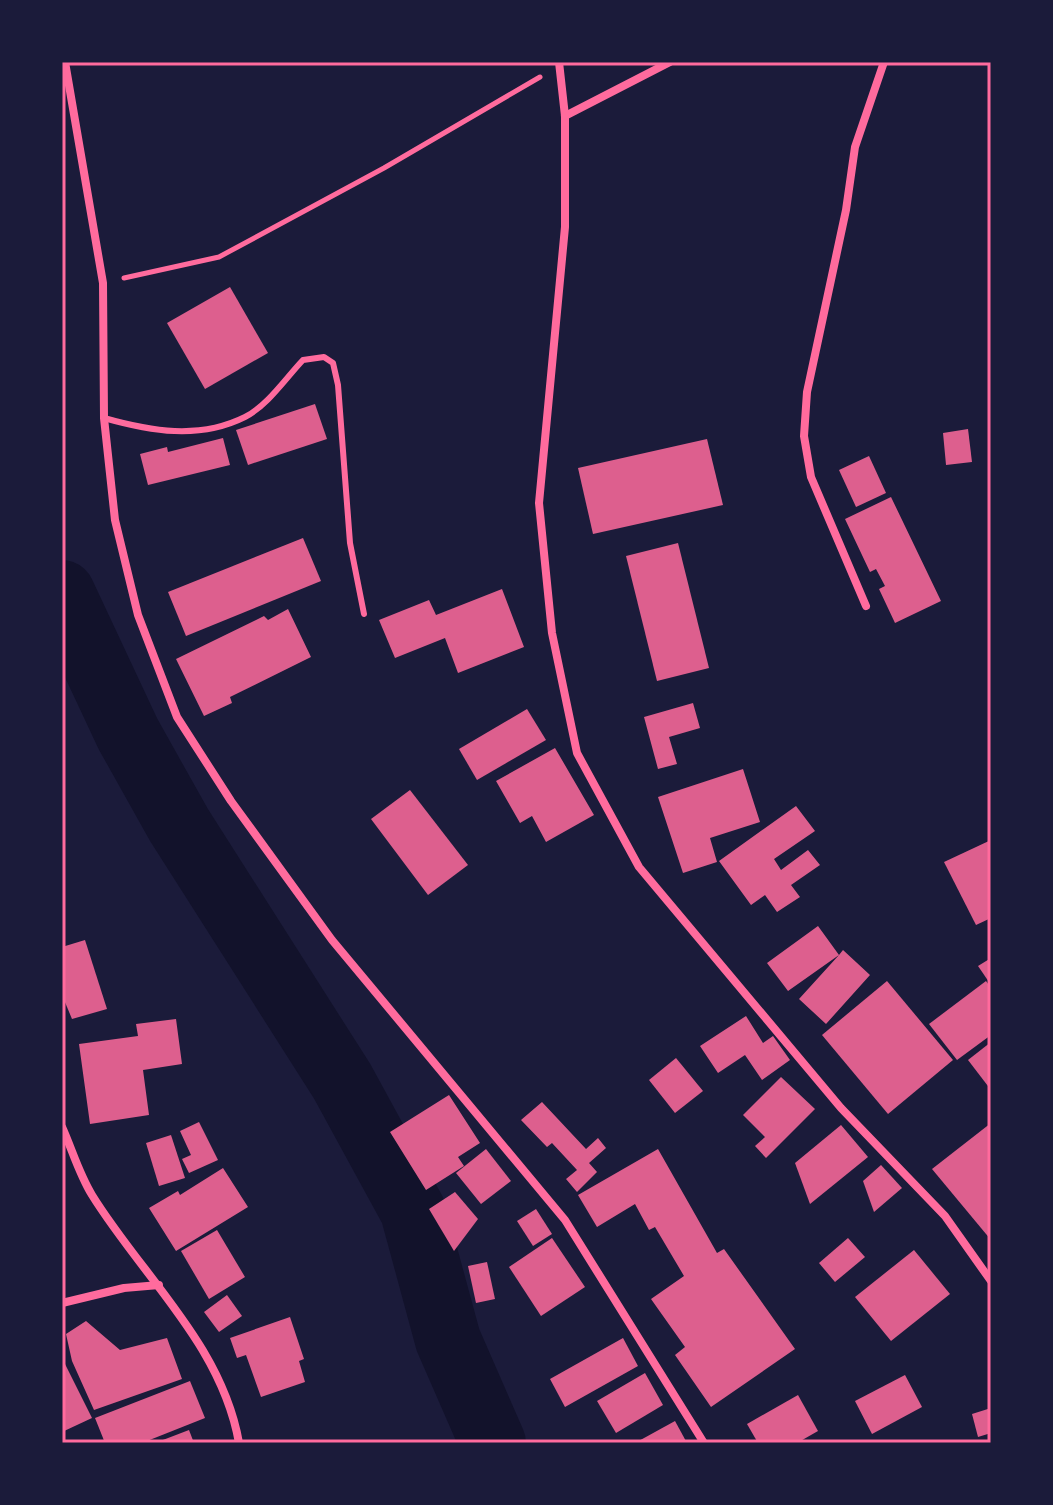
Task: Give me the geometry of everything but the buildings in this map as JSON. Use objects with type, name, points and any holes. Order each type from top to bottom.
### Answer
[{"type":"street","points":[[65,62],[103,283],[104,418],[115,520],[138,615],[177,717],[231,801],[332,940],[565,1220],[704,1443]]},
{"type":"street","points":[[565,116],[670,62]]},
{"type":"street","points":[[866,606],[811,477],[804,436],[807,392],[846,210],[855,147],[884,62]]},
{"type":"street","points":[[559,64],[565,116],[565,227],[539,503],[552,633],[577,753],[639,867],[841,1108],[945,1216],[991,1281]]},
{"type":"street","points":[[62,1127],[91,1193],[181,1316],[217,1378],[235,1420],[239,1443]]},
{"type":"street","points":[[62,1303],[124,1288],[159,1285]]},
{"type":"lane","points":[[104,418],[141,429],[173,432],[209,429],[246,417],[272,395],[303,360],[324,357],[333,363],[338,385],[350,543],[364,614]]},
{"type":"path","points":[[103,283],[219,257],[384,168],[559,64]]},
{"type":"waterway","points":[[62,593],[128,734],[179,825],[342,1081],[413,1211],[448,1340],[493,1443]]}]
